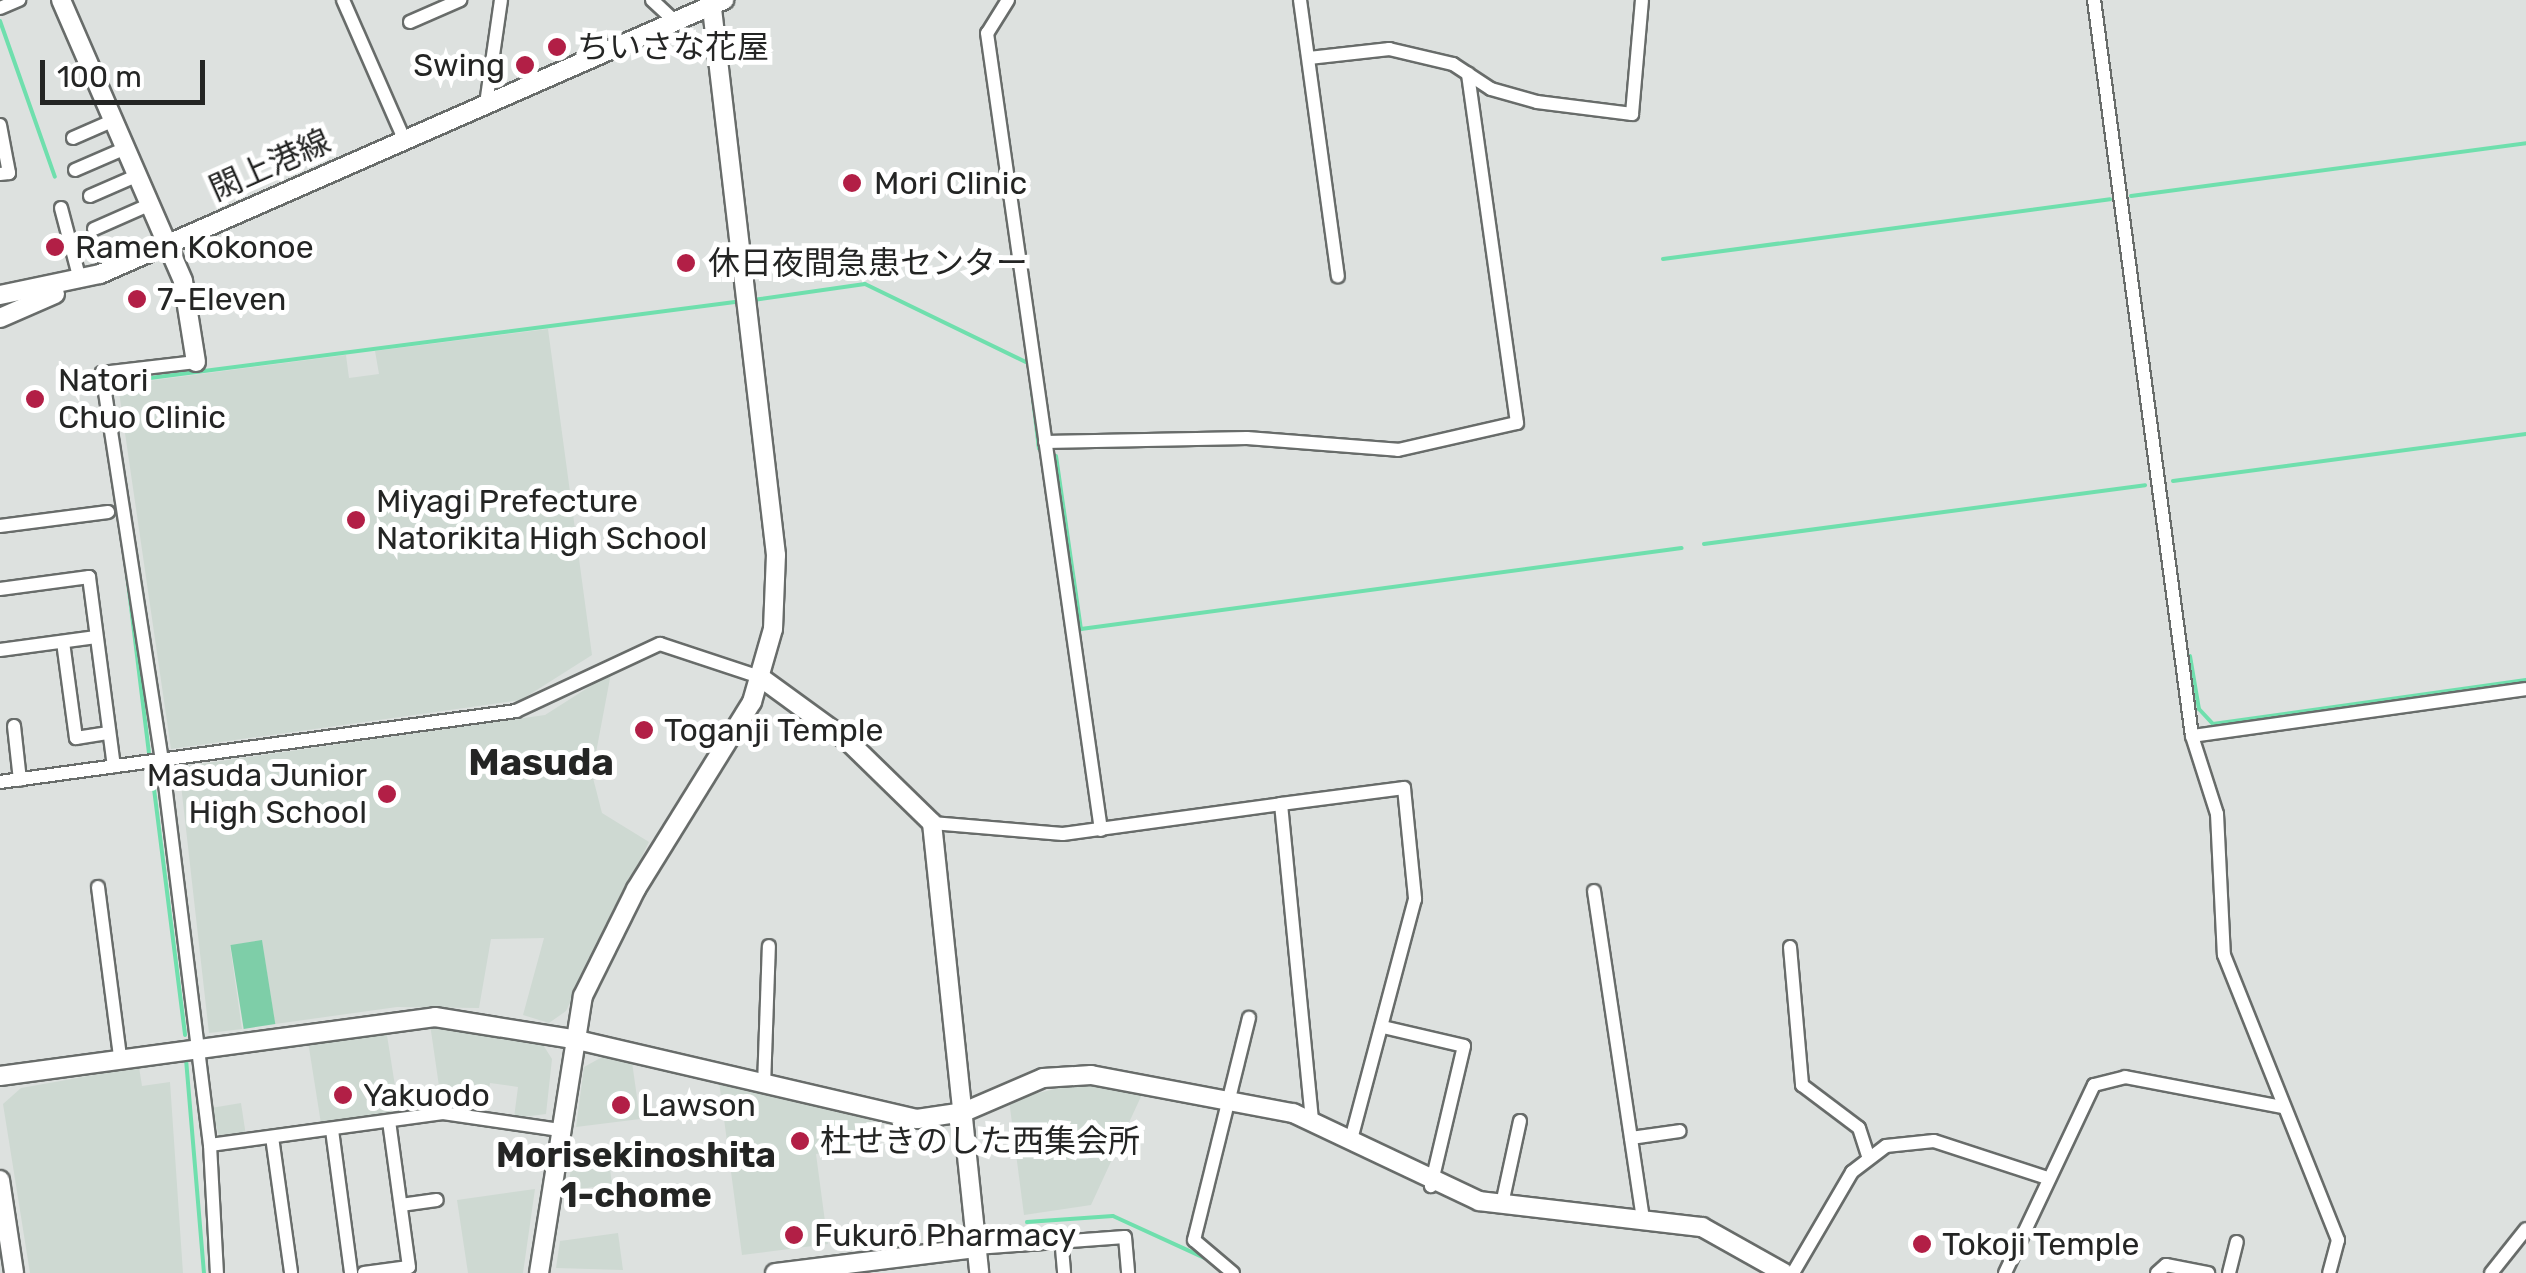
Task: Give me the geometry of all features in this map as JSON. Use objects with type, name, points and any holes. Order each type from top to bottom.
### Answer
[{"type":"street","points":[[1,8],[20,0]]},
{"type":"street","points":[[61,0],[168,243],[196,362],[102,373],[162,760],[210,1145],[217,1273]]},
{"type":"street","points":[[343,0],[404,139]]},
{"type":"street","points":[[410,22],[444,3],[460,0]]},
{"type":"street","points":[[486,104],[501,0]]},
{"type":"street","points":[[652,0],[677,22]]},
{"type":"street","points":[[1008,0],[987,33],[1101,830]]},
{"type":"street","points":[[1300,0],[1338,276]]},
{"type":"street","points":[[1310,58],[1389,49],[1468,74],[1537,102],[1632,114],[1642,0]]},
{"type":"street","points":[[2094,0],[2192,736],[2217,814],[2224,955],[2338,1240],[2329,1273]]},
{"type":"street","points":[[539,1273],[583,996],[636,889],[726,751],[760,677],[776,555],[716,2]]},
{"type":"street","name":"閖上港線","points":[[3,295],[100,274],[716,2]]},
{"type":"street","points":[[1045,442],[1247,438],[1398,450],[1516,423],[1468,74]]},
{"type":"street","points":[[73,138],[114,120]]},
{"type":"street","points":[[0,124],[10,173],[0,174]]},
{"type":"street","points":[[75,170],[126,148]]},
{"type":"street","points":[[90,196],[138,175]]},
{"type":"street","points":[[94,229],[151,204]]},
{"type":"street","points":[[61,208],[80,280]]},
{"type":"street","points":[[3,295],[1,318],[100,274]]},
{"type":"street","points":[[0,526],[108,512]]},
{"type":"street","points":[[0,590],[89,577],[114,766]]},
{"type":"street","points":[[0,650],[96,637]]},
{"type":"street","points":[[63,642],[76,738],[108,733]]},
{"type":"street","points":[[0,782],[516,712],[660,644],[760,677],[850,742],[932,823],[978,1273]]},
{"type":"street","points":[[2192,736],[2526,689]]},
{"type":"street","points":[[14,726],[20,780]]},
{"type":"street","points":[[932,823],[1101,830],[1404,788],[1415,899],[1351,1139]]},
{"type":"street","points":[[1281,804],[1312,1121]]},
{"type":"street","points":[[98,887],[120,1056]]},
{"type":"street","points":[[1594,891],[1643,1216]]},
{"type":"street","points":[[764,1086],[769,946]]},
{"type":"street","points":[[1790,947],[1802,1085],[1859,1128],[1868,1156]]},
{"type":"street","points":[[0,1076],[120,1056],[435,1017],[574,1039],[894,1117],[964,1112],[1020,1084],[1069,1074],[1232,1099],[1312,1121],[1431,1186],[1502,1204],[1643,1216],[1702,1227],[1784,1273]]},
{"type":"street","points":[[1233,1273],[1194,1240],[1249,1018]]},
{"type":"street","points":[[1383,1027],[1464,1046],[1431,1186]]},
{"type":"street","points":[[2005,1273],[2083,1094],[2108,1079],[2282,1107]]},
{"type":"street","points":[[210,1145],[443,1113],[560,1130]]},
{"type":"street","points":[[364,1273],[409,1267],[390,1121]]},
{"type":"street","points":[[1502,1204],[1520,1122]]},
{"type":"street","points":[[332,1130],[351,1273]]},
{"type":"street","points":[[1631,1138],[1680,1131]]},
{"type":"street","points":[[272,1137],[291,1273]]},
{"type":"street","points":[[1793,1273],[1868,1156],[1905,1140],[1934,1141],[2044,1176]]},
{"type":"street","points":[[0,1180],[14,1273]]},
{"type":"street","points":[[401,1205],[437,1200]]},
{"type":"street","points":[[2491,1273],[2526,1229]]},
{"type":"street","points":[[774,1273],[1062,1237],[1124,1236],[1128,1273]]},
{"type":"street","points":[[1062,1237],[1064,1273]]},
{"type":"street","points":[[2229,1273],[2237,1242]]},
{"type":"street","points":[[2158,1273],[2166,1265],[2208,1273]]},
{"type":"shaded area","name":"Miyagi Prefecture Natorikita High School","points":[[548,329],[592,655],[521,700],[171,749],[118,385],[346,355],[349,378],[379,374],[375,351]]},
{"type":"shaded area","name":"Masuda Junior High School","points":[[611,673],[592,774],[602,813],[649,842],[566,1011],[549,1023],[523,1015],[544,938],[491,939],[479,1008],[397,1007],[275,1024],[262,941],[230,945],[242,1029],[209,1033],[179,767],[545,715]]},
{"type":"shaded area","points":[[430,1024],[540,1040],[552,1059],[546,1114],[514,1118],[518,1087],[490,1083],[484,1113],[442,1107]]},
{"type":"shaded area","points":[[386,1029],[399,1114],[321,1126],[308,1041]]},
{"type":"shaded area","points":[[604,1056],[632,1062],[640,1119],[576,1127],[584,1067]]},
{"type":"shaded area","points":[[139,1067],[142,1086],[170,1082],[183,1273],[30,1273],[3,1104],[21,1088]]},
{"type":"shaded area","points":[[719,1081],[871,1119],[874,1145],[816,1154],[828,1244],[742,1255]]},
{"type":"shaded area","points":[[1089,1081],[1144,1090],[1091,1205],[1024,1215],[1009,1100]]},
{"type":"shaded area","points":[[241,1103],[246,1136],[220,1139],[211,1108]]},
{"type":"shaded area","points":[[608,1154],[612,1184],[568,1191],[572,1159]]},
{"type":"shaded area","points":[[535,1189],[523,1273],[468,1273],[457,1200]]},
{"type":"shaded area","points":[[618,1233],[623,1270],[556,1268],[560,1241]]},
{"type":"green space","points":[[262,940],[275,1024],[244,1029],[230,945]]},
{"type":"waterway","points":[[0,21],[55,177]]},
{"type":"waterway","points":[[2131,196],[2526,143]]},
{"type":"waterway","points":[[1663,259],[2110,199]]},
{"type":"waterway","points":[[753,300],[865,284],[1028,363]]},
{"type":"waterway","points":[[119,382],[735,302]]},
{"type":"waterway","points":[[1031,382],[1039,449]]},
{"type":"waterway","points":[[2173,481],[2526,434]]},
{"type":"waterway","points":[[1056,456],[1081,629],[1682,548]]},
{"type":"waterway","points":[[1704,544],[2145,485]]},
{"type":"waterway","points":[[127,574],[149,753]]},
{"type":"waterway","points":[[2190,656],[2199,709],[2213,724],[2526,680]]},
{"type":"waterway","points":[[152,773],[185,1035]]},
{"type":"waterway","points":[[186,1059],[204,1273]]},
{"type":"waterway","points":[[1027,1222],[1113,1216],[1207,1259]]},
{"type":"place","name":"ちいさな花屋","points":[[557,47]]},
{"type":"place","name":"Swing","points":[[525,65]]},
{"type":"place","name":"Mori Clinic","points":[[852,183]]},
{"type":"place","name":"Ramen Kokonoe","points":[[55,247]]},
{"type":"place","name":"休日夜間急患センター","points":[[686,263]]},
{"type":"place","name":"7-Eleven","points":[[137,299]]},
{"type":"place","name":"Natori Chuo Clinic","points":[[35,399]]},
{"type":"place","name":"Miyagi Prefecture Natorikita High School","points":[[356,520]]},
{"type":"place","name":"Toganji Temple","points":[[644,730]]},
{"type":"place","name":"Masuda Junior High School","points":[[387,794]]},
{"type":"place","name":"Yakuodo","points":[[343,1095]]},
{"type":"place","name":"Lawson","points":[[621,1105]]},
{"type":"place","name":"杜せきのした西集会所","points":[[800,1141]]},
{"type":"place","name":"Fukurō Pharmacy","points":[[794,1235]]},
{"type":"place","name":"Tokoji Temple","points":[[1922,1244]]},
{"type":"district","name":"Masuda","points":[[541,763]]},
{"type":"district","name":"Morisekinoshita 1-chome","points":[[636,1175]]}]
